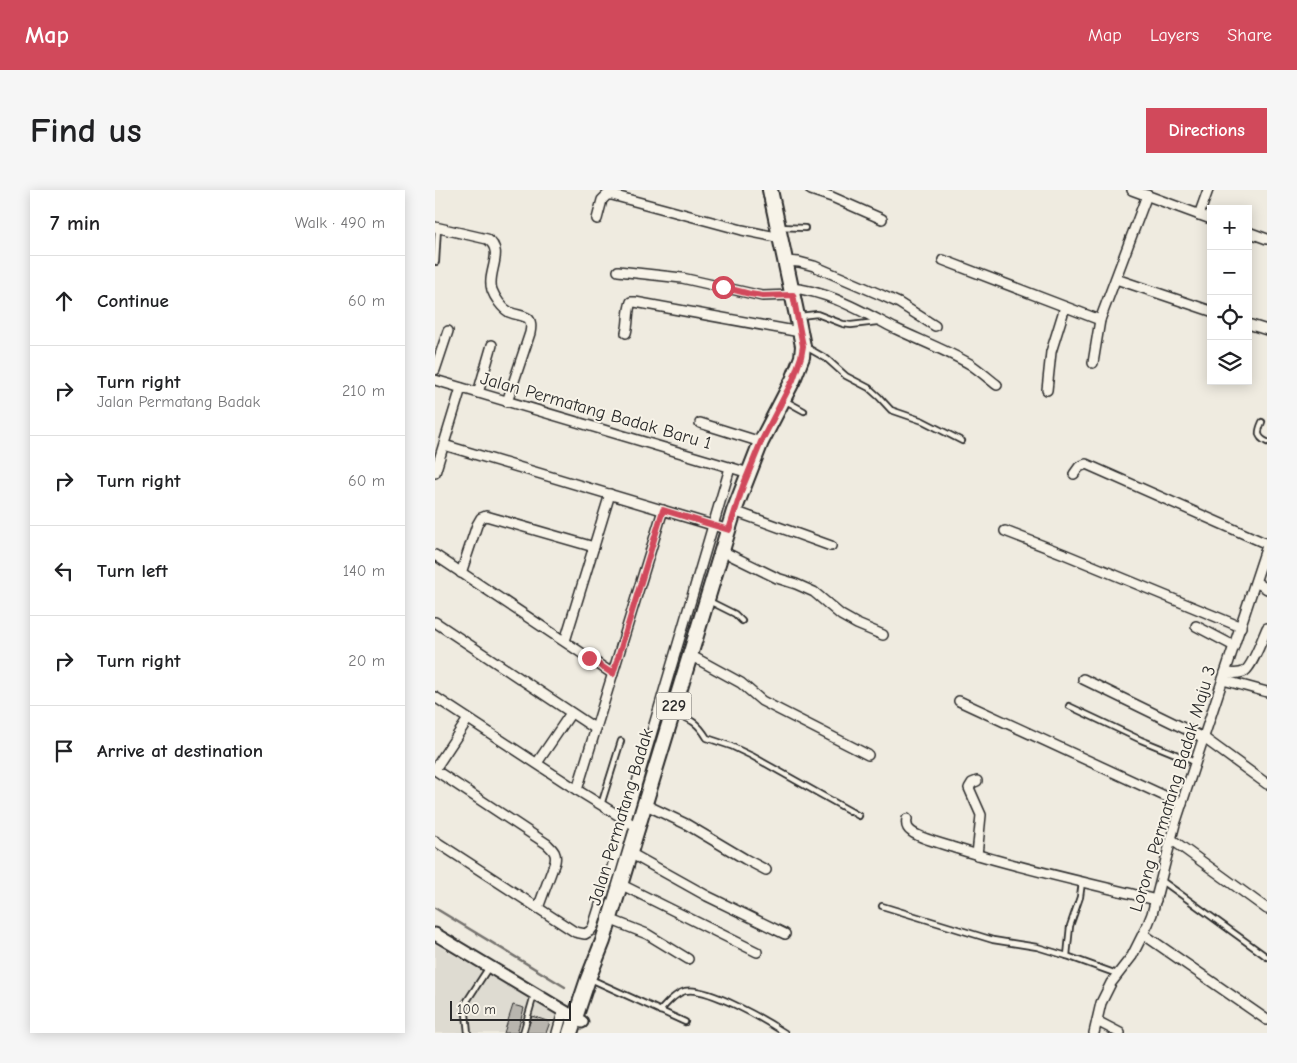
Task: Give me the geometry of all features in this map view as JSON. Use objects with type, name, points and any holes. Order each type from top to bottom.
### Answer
[{"type":"main road","name":"Jalan Permatang Badak","points":[[570,1033],[595,981],[603,941],[629,853],[631,823],[644,804],[734,511],[761,442],[783,400],[801,357],[802,339],[770,190]]},
{"type":"main road","name":"Jalan Permatang Badak","points":[[575,1021],[588,979],[603,941]]},
{"type":"street","points":[[811,190],[882,219]]},
{"type":"street","points":[[1132,190],[1207,218]]},
{"type":"street","points":[[1199,215],[1208,190]]},
{"type":"street","points":[[597,218],[603,200],[607,195],[612,195],[742,230],[779,233]]},
{"type":"street","points":[[1093,363],[1101,320],[1147,195]]},
{"type":"street","points":[[436,227],[493,242],[496,250],[490,284],[492,291],[509,312],[530,319],[530,333],[507,402]]},
{"type":"street","points":[[1252,233],[1267,239]]},
{"type":"street","points":[[943,260],[1065,308],[1101,320]]},
{"type":"street","points":[[785,261],[814,266],[879,294],[899,303],[935,326]]},
{"type":"street","points":[[618,271],[682,278],[763,296],[806,289],[826,295],[962,360],[997,385]]},
{"type":"street","points":[[1116,279],[1207,310]]},
{"type":"street","points":[[626,333],[629,323],[629,306],[631,302],[635,302],[802,339]]},
{"type":"street","points":[[1047,390],[1051,352],[1065,308]]},
{"type":"street","points":[[1252,325],[1267,330]]},
{"type":"street","points":[[435,370],[448,331]]},
{"type":"street","points":[[478,393],[492,345]]},
{"type":"street","name":"Jalan Permatang Badak Baru 1","points":[[435,380],[749,473]]},
{"type":"street","points":[[435,473],[461,388]]},
{"type":"street","points":[[700,423],[761,442]]},
{"type":"street","points":[[443,445],[729,530]]},
{"type":"street","points":[[1074,474],[1079,467],[1086,464],[1267,545]]},
{"type":"street","points":[[435,841],[575,932],[585,934],[590,931],[631,823],[730,468]]},
{"type":"street","points":[[565,641],[610,494]]},
{"type":"street","points":[[577,790],[663,510]]},
{"type":"street","points":[[734,511],[831,546]]},
{"type":"street","points":[[461,572],[477,525],[481,518],[486,516],[594,547]]},
{"type":"street","points":[[1005,531],[1241,627]]},
{"type":"street","name":"Lorong Permatang Badak Maju 3","points":[[1094,1033],[1101,1003],[1111,982],[1132,956],[1150,919],[1171,839],[1195,762],[1267,545]]},
{"type":"street","points":[[722,552],[777,578],[815,592],[841,615],[883,635]]},
{"type":"street","points":[[435,555],[613,674]]},
{"type":"street","points":[[1256,582],[1267,590]]},
{"type":"street","points":[[435,622],[596,729]]},
{"type":"street","points":[[1196,626],[1234,646]]},
{"type":"street","points":[[1224,676],[1246,670],[1251,664],[1267,628]]},
{"type":"street","points":[[690,654],[741,682],[762,701],[868,755]]},
{"type":"street","points":[[1224,676],[1267,692]]},
{"type":"street","points":[[1083,679],[1204,738],[1267,784]]},
{"type":"street","points":[[435,697],[631,823]]},
{"type":"street","points":[[959,701],[1182,804]]},
{"type":"street","points":[[537,763],[571,713]]},
{"type":"street","points":[[468,718],[435,769],[547,844],[555,852],[555,862],[538,908]]},
{"type":"street","points":[[977,781],[971,783],[969,788],[981,815],[977,855]]},
{"type":"street","points":[[644,804],[686,824],[766,870]]},
{"type":"street","points":[[907,819],[907,828],[911,832],[977,855],[1156,900]]},
{"type":"street","points":[[1171,839],[1267,909]]},
{"type":"street","points":[[629,853],[707,896],[785,934]]},
{"type":"street","points":[[620,884],[757,952]]},
{"type":"street","points":[[609,919],[647,934],[688,959]]},
{"type":"street","points":[[435,934],[535,994],[575,1021],[557,1033]]},
{"type":"street","points":[[1143,934],[1267,1020]]},
{"type":"street","points":[[1097,1021],[1120,1033]]},
{"type":"lane","points":[[436,227],[436,262]]},
{"type":"lane","points":[[779,233],[805,228]]},
{"type":"lane","points":[[797,316],[817,314],[843,324],[851,325],[881,322]]},
{"type":"lane","points":[[802,339],[846,376],[869,388],[891,410],[923,421],[962,441]]},
{"type":"lane","points":[[783,400],[804,411]]},
{"type":"lane","points":[[1262,422],[1258,432],[1259,436],[1267,442]]},
{"type":"lane","points":[[707,600],[735,614],[742,621]]},
{"type":"lane","points":[[1069,706],[1141,740],[1195,762]]},
{"type":"lane","points":[[672,713],[688,718],[701,728],[707,738],[752,756],[859,816]]},
{"type":"lane","points":[[601,804],[621,741]]},
{"type":"lane","points":[[1161,880],[1267,957]]},
{"type":"lane","points":[[1067,956],[1070,926],[1081,897],[1082,881]]},
{"type":"lane","points":[[882,906],[993,940],[1037,947],[1117,974]]},
{"type":"lane","points":[[468,1033],[465,1004],[489,966]]},
{"type":"lane","points":[[595,981],[685,1022]]},
{"type":"lane","points":[[660,1010],[679,994],[688,991],[695,992],[717,998],[744,1009],[785,1033]]},
{"type":"lane","points":[[523,1033],[535,994]]},
{"type":"shaded area","points":[[435,944],[559,1015],[553,1033],[435,1033]]},
{"type":"building","points":[[513,1005],[524,1008],[517,1033],[504,1033]]},
{"type":"building","points":[[532,1016],[550,1022],[546,1033],[526,1033]]},
{"type":"waterway","points":[[435,908],[565,987]]},
{"type":"route","points":[[589,658],[613,674],[663,510],[729,530],[743,486],[761,442],[793,380],[803,346],[793,295],[763,296],[723,287]]}]
